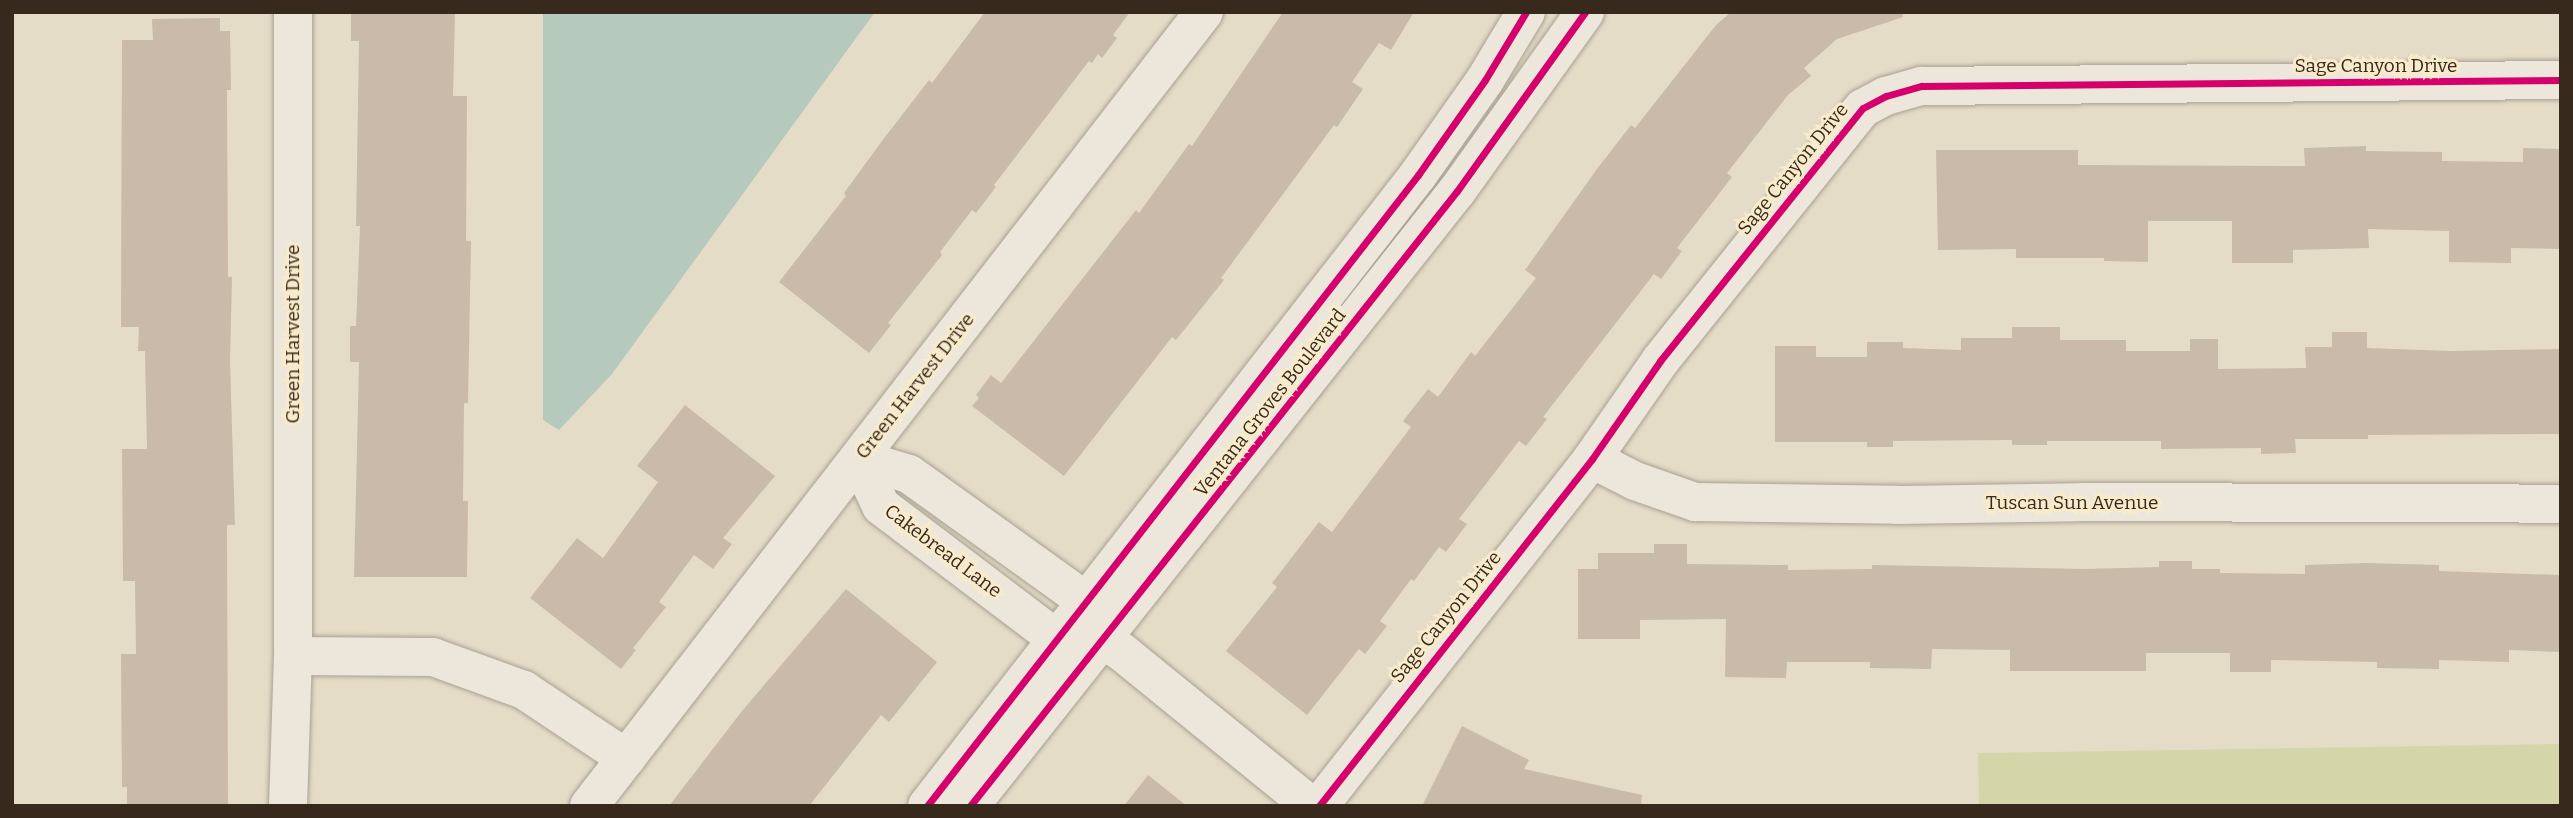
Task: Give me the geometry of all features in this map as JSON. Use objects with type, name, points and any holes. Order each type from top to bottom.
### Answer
[{"type":"street","name":"Green Harvest Drive","points":[[288,806],[293,656],[293,12]]},
{"type":"street","name":"Green Harvest Drive","points":[[589,806],[1204,12]]},
{"type":"street","name":"Ventana Groves Boulevard","points":[[927,806],[1418,175],[1485,80],[1526,12]]},
{"type":"street","name":"Ventana Groves Boulevard","points":[[970,806],[1457,191],[1585,12]]},
{"type":"street","name":"Sage Canyon Drive","points":[[1319,806],[1592,459],[1660,361],[1863,108],[1886,96],[1922,86],[2561,80]]},
{"type":"street","name":"Cakebread Lane","points":[[859,459],[909,474],[1087,602]]},
{"type":"street","name":"Cakebread Lane","points":[[859,459],[881,506],[1058,639]]},
{"type":"street","name":"Tuscan Sun Avenue","points":[[1592,459],[1635,481],[1695,502],[1898,505],[2085,502],[2561,504]]},
{"type":"street","points":[[1087,602],[1101,639]]},
{"type":"street","points":[[1058,639],[1101,639],[1123,653],[1311,806]]},
{"type":"street","points":[[293,656],[433,657],[524,690],[626,758]]},
{"type":"green space","points":[[2561,744],[2561,806],[1979,806],[1978,753]]},
{"type":"shaded area","points":[[543,12],[875,12],[612,374],[559,430],[543,420]]},
{"type":"building","points":[[351,12],[455,12],[453,96],[467,96],[466,241],[471,241],[468,403],[464,403],[463,501],[468,501],[467,577],[354,577],[359,362],[350,362],[350,326],[356,326],[360,226],[356,226],[359,41],[351,41]]},
{"type":"building","points":[[985,12],[1130,12],[1113,35],[1117,38],[1102,58],[1098,54],[1092,63],[1089,61],[994,185],[996,187],[976,213],[972,210],[940,252],[942,255],[888,323],[891,325],[869,353],[779,282],[846,196],[844,193],[882,141],[929,80],[932,83]]},
{"type":"building","points":[[1283,12],[1414,12],[1391,50],[1379,43],[1352,82],[1363,89],[1221,278],[1224,280],[1176,340],[1172,337],[1064,476],[972,406],[979,398],[976,395],[991,375],[1001,383],[1136,210],[1139,213],[1189,144],[1192,146]]},
{"type":"building","points":[[1731,12],[1902,12],[1903,17],[1837,39],[1804,68],[1811,76],[1788,95],[1727,173],[1732,177],[1677,248],[1682,251],[1661,279],[1654,274],[1543,417],[1547,419],[1526,446],[1519,441],[1459,519],[1467,524],[1446,552],[1439,547],[1414,581],[1411,579],[1380,621],[1387,626],[1365,654],[1359,649],[1307,715],[1226,651],[1277,587],[1272,583],[1319,522],[1332,532],[1411,427],[1403,421],[1428,389],[1438,397],[1471,352],[1475,356],[1536,278],[1525,270],[1597,169],[1631,125],[1635,128],[1716,25]]},
{"type":"building","points":[[220,18],[220,31],[230,31],[231,90],[227,90],[228,277],[232,277],[230,361],[235,525],[227,525],[228,806],[127,806],[127,787],[122,787],[121,654],[136,654],[135,581],[123,581],[122,449],[147,449],[145,351],[138,351],[139,327],[121,327],[122,40],[153,40],[152,19]]},
{"type":"building","points":[[2366,146],[2366,151],[2442,152],[2442,161],[2523,162],[2523,148],[2561,149],[2561,249],[2511,248],[2511,263],[2449,262],[2449,231],[2368,229],[2369,248],[2293,250],[2293,263],[2232,263],[2232,221],[2148,221],[2148,262],[2104,261],[2104,258],[2016,258],[2016,249],[1938,250],[1936,150],[2078,150],[2078,165],[2305,166],[2304,148]]},
{"type":"building","points":[[2012,327],[2060,327],[2060,340],[2126,340],[2126,351],[2190,351],[2190,339],[2218,339],[2218,369],[2306,368],[2305,347],[2332,347],[2332,332],[2367,332],[2367,348],[2451,351],[2561,349],[2561,434],[2368,435],[2368,439],[2295,439],[2296,453],[2261,454],[2261,448],[2161,449],[2161,441],[2047,441],[2047,445],[2012,445],[2012,440],[1893,441],[1893,447],[1867,447],[1867,442],[1775,442],[1775,346],[1816,346],[1816,357],[1867,357],[1867,342],[1903,342],[1903,348],[1961,350],[1961,338],[2012,338]]},
{"type":"building","points":[[685,405],[775,476],[723,538],[732,544],[713,569],[694,555],[659,602],[666,607],[633,648],[636,650],[621,669],[530,598],[577,538],[603,558],[658,482],[637,466]]},
{"type":"building","points":[[1654,544],[1687,544],[1687,564],[1788,565],[1788,570],[1872,569],[1872,565],[2086,569],[2159,567],[2159,561],[2192,561],[2192,569],[2220,569],[2220,573],[2305,574],[2305,565],[2367,563],[2439,565],[2439,571],[2561,575],[2561,652],[2509,650],[2509,662],[2439,660],[2439,669],[2377,668],[2377,662],[2271,660],[2271,672],[2230,672],[2230,653],[2146,653],[2146,671],[2010,671],[2010,650],[1932,649],[1931,669],[1870,668],[1870,662],[1787,662],[1786,678],[1725,677],[1726,619],[1640,620],[1640,639],[1578,639],[1578,569],[1598,569],[1598,553],[1654,553]]},
{"type":"building","points":[[846,589],[937,662],[889,722],[881,715],[809,806],[669,806],[742,711]]},
{"type":"building","points":[[1462,726],[1529,760],[1524,769],[1642,795],[1641,806],[1422,806]]},
{"type":"building","points":[[1148,775],[1187,806],[1124,806]]},
{"type":"cycle path","points":[[927,806],[1418,175],[1485,80],[1526,12]]},
{"type":"cycle path","points":[[970,806],[1457,191],[1585,12]]},
{"type":"cycle path","points":[[1319,806],[1592,459],[1660,361],[1863,108],[1886,96],[1922,86],[2561,80]]}]
